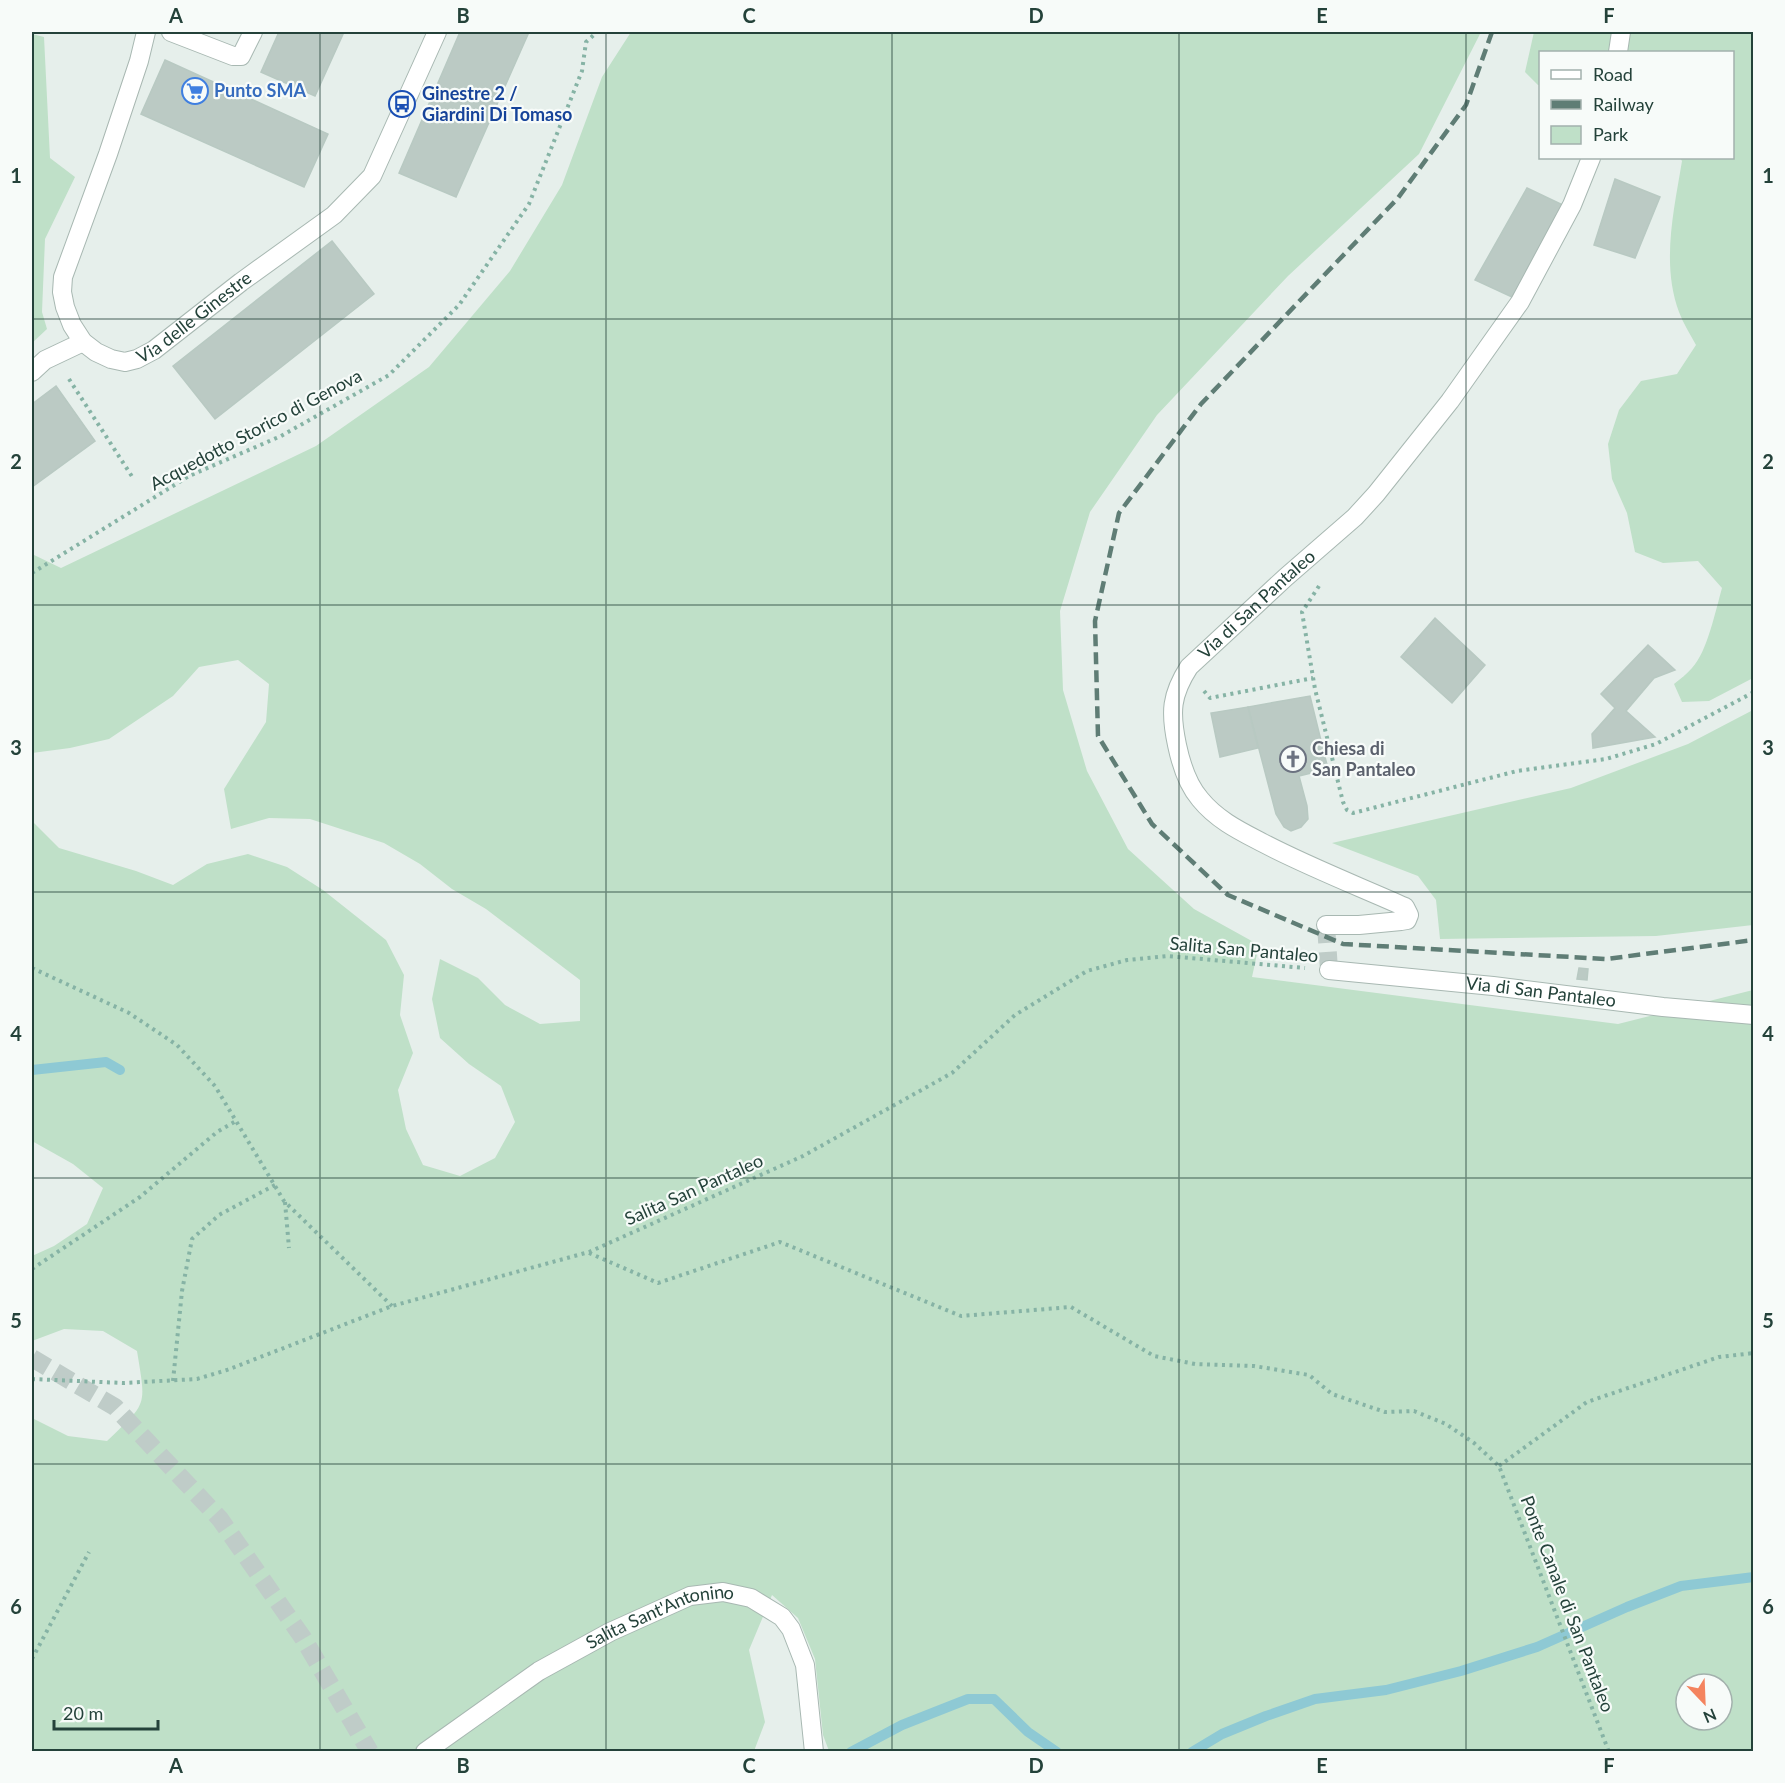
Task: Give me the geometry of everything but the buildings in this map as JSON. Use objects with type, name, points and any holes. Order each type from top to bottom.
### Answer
[{"type":"street","name":"Via delle Ginestre","points":[[146,32],[139,61],[108,154],[63,276],[62,292],[65,307],[72,326],[83,342],[96,352],[125,362],[137,360],[154,350],[241,282],[333,215],[372,176],[436,32]]},
{"type":"street","points":[[171,32],[232,56],[241,56],[253,32]]},
{"type":"street","points":[[1618,51],[1621,32]]},
{"type":"street","name":"Via di San Pantaleo","points":[[1326,925],[1401,921],[1407,920],[1409,915],[1405,907],[1293,858],[1232,827],[1208,808],[1198,797],[1184,773],[1172,719],[1173,698],[1179,682],[1189,667],[1355,517],[1450,402],[1520,302],[1572,206],[1591,159]]},
{"type":"street","points":[[32,372],[45,360],[83,342]]},
{"type":"street","name":"Via di San Pantaleo","points":[[1329,970],[1754,1015]]},
{"type":"street","name":"Salita Sant'Antonino","points":[[425,1752],[539,1671],[610,1632],[690,1596],[723,1592],[752,1598],[782,1617],[791,1629],[805,1665],[814,1752]]},
{"type":"path","name":"Acquedotto Storico di Genova","points":[[32,573],[189,477],[281,435],[388,375],[459,305],[529,204],[582,71],[586,42],[597,32]]},
{"type":"path","points":[[54,356],[133,478]]},
{"type":"path","points":[[1324,577],[1302,612],[1313,678],[1343,802],[1347,810],[1353,813],[1517,771],[1606,759],[1656,744],[1754,692]]},
{"type":"path","points":[[1197,692],[1203,690],[1210,698],[1313,678]]},
{"type":"path","name":"Salita San Pantaleo","points":[[32,1379],[123,1383],[197,1379],[227,1370],[392,1306],[589,1252],[803,1156],[952,1073],[1015,1015],[1087,971],[1127,960],[1167,956],[1329,970]]},
{"type":"path","points":[[32,968],[129,1013],[177,1045],[215,1086],[284,1201],[392,1306]]},
{"type":"path","points":[[32,1269],[140,1197],[217,1132],[236,1121]]},
{"type":"path","points":[[173,1381],[182,1291],[192,1239],[219,1215],[275,1185]]},
{"type":"path","points":[[284,1201],[289,1248]]},
{"type":"path","points":[[589,1252],[658,1283],[780,1242],[961,1316],[1071,1307],[1155,1356],[1195,1364],[1254,1366],[1309,1375],[1332,1394],[1343,1398],[1385,1412],[1414,1411],[1446,1424],[1474,1443],[1499,1466],[1587,1402],[1719,1358],[1754,1353]]},
{"type":"path","name":"Ponte Canale di San Pantaleo","points":[[1499,1466],[1609,1752]]},
{"type":"path","points":[[32,1659],[89,1552]]},
{"type":"green space","points":[[631,32],[1481,32],[1419,154],[1288,276],[1157,415],[1090,512],[1060,611],[1063,690],[1087,771],[1128,849],[1194,909],[1259,945],[1252,977],[1618,1024],[1753,990],[1753,1751],[829,1751],[823,1735],[815,1659],[798,1618],[772,1595],[749,1650],[765,1722],[754,1751],[32,1751],[32,1418],[68,1436],[107,1441],[137,1410],[141,1402],[142,1383],[137,1351],[103,1331],[64,1329],[32,1341],[32,1256],[54,1246],[87,1224],[103,1188],[73,1164],[32,1141],[32,821],[59,848],[136,871],[173,885],[207,864],[248,854],[287,867],[323,890],[386,940],[404,975],[400,1015],[413,1053],[398,1090],[406,1129],[423,1165],[460,1176],[495,1158],[515,1122],[501,1086],[469,1064],[440,1038],[432,999],[440,959],[478,978],[505,1005],[540,1024],[580,1021],[580,980],[486,909],[452,889],[420,864],[384,843],[310,819],[269,818],[231,829],[224,789],[266,722],[269,684],[238,660],[199,667],[173,696],[109,739],[70,748],[32,753],[32,554],[61,568],[316,446],[429,367],[510,271],[562,185],[602,77]]},
{"type":"green space","points":[[1534,32],[1753,32],[1753,678],[1709,701],[1682,702],[1674,684],[1692,668],[1702,652],[1722,588],[1698,561],[1663,563],[1635,552],[1627,513],[1612,479],[1608,444],[1619,410],[1641,381],[1677,374],[1696,345],[1679,312],[1671,275],[1671,237],[1681,159],[1734,159],[1734,51],[1539,51],[1539,85],[1525,72]]},
{"type":"green space","points":[[32,34],[44,37],[50,158],[75,177],[45,239],[42,312],[47,329],[32,343]]},
{"type":"green space","points":[[1753,710],[1753,925],[1656,936],[1440,939],[1436,900],[1418,876],[1332,843],[1571,788],[1688,744]]},
{"type":"waterway","points":[[32,1070],[106,1062],[120,1070]]},
{"type":"waterway","points":[[1192,1752],[1222,1734],[1315,1699],[1386,1690],[1461,1671],[1537,1647],[1681,1586],[1754,1577]]},
{"type":"waterway","points":[[851,1752],[902,1725],[968,1699],[994,1699],[1028,1732],[1057,1752]]},
{"type":"tunnel","points":[[1326,925],[1329,970]]},
{"type":"tunnel","points":[[32,1358],[115,1407],[220,1519],[303,1638],[370,1752]]},
{"type":"railway","points":[[1492,32],[1466,105],[1398,198],[1201,404],[1119,513],[1095,621],[1098,736],[1152,824],[1228,895],[1343,944],[1606,959],[1754,940]]},
{"type":"place","name":"Punto SMA","points":[[195,91]]},
{"type":"place","name":"Ginestre 2 / Giardini Di Tomaso","points":[[402,104]]},
{"type":"place","name":"Chiesa di San Pantaleo","points":[[1293,759]]}]
